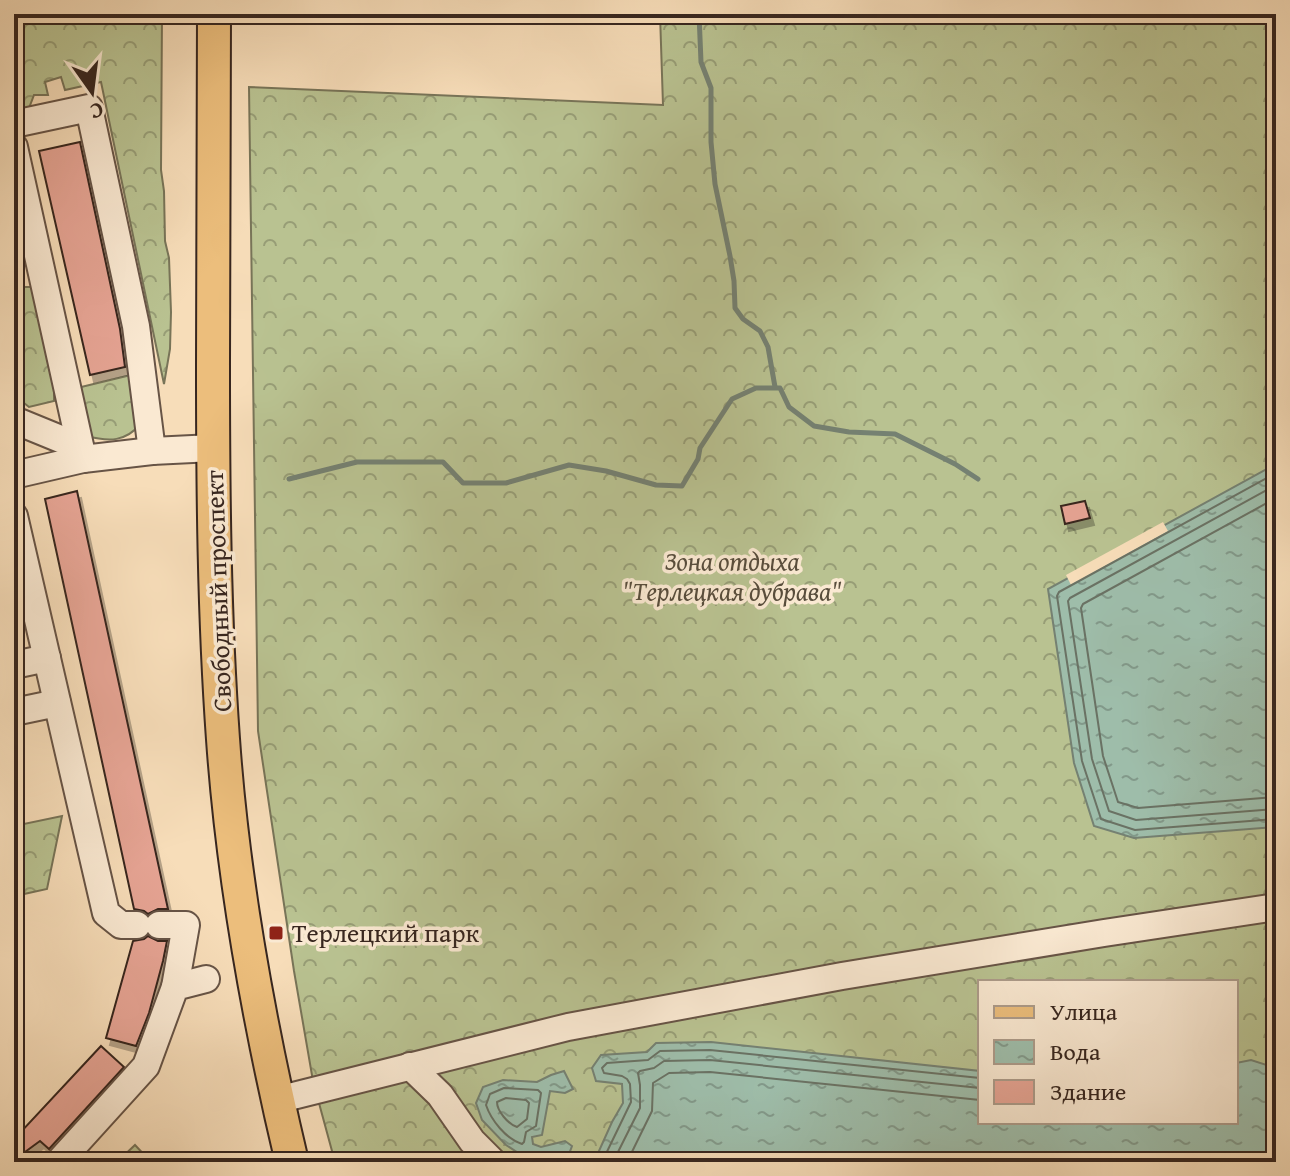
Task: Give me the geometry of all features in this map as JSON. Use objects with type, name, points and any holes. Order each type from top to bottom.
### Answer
[{"type":"main road","name":"Свободный проспект","points":[[214,14],[213,448],[215,593],[223,741],[246,937],[292,1162]]},
{"type":"lane","points":[[14,124],[89,108],[136,326],[152,451]]},
{"type":"lane","points":[[14,147],[82,453]]},
{"type":"lane","points":[[14,420],[82,453]]},
{"type":"lane","points":[[14,475],[82,453],[213,448]]},
{"type":"lane","points":[[14,516],[106,913],[121,925],[186,925],[175,987],[146,1066],[59,1162]]},
{"type":"lane","points":[[14,665],[47,658]]},
{"type":"lane","points":[[14,712],[57,703]]},
{"type":"lane","points":[[277,1100],[568,1027],[842,976],[1276,907]]},
{"type":"lane","points":[[175,987],[206,979]]},
{"type":"lane","points":[[410,1066],[440,1095],[472,1141],[493,1162]]},
{"type":"green space","points":[[14,14],[162,14],[161,170],[171,312],[170,349],[164,384],[101,82],[65,90],[61,77],[45,82],[48,95],[34,95],[23,124],[23,135],[18,144],[35,240],[17,252],[24,287],[46,287],[60,391],[54,393],[54,401],[29,407],[14,395]]},
{"type":"green space","name":"Зона отдыха \"Терлецкая дубрава\"","points":[[660,14],[1276,14],[1276,1162],[335,1162],[313,1081],[258,731],[249,87],[663,105]]},
{"type":"green space","points":[[135,374],[142,423],[117,439],[86,436],[77,388]]},
{"type":"green space","points":[[62,816],[47,889],[24,894],[14,848],[14,826]]},
{"type":"green space","points":[[135,1145],[151,1162],[117,1162]]},
{"type":"water","points":[[1276,464],[1276,827],[1134,838],[1094,826],[1074,763],[1048,589]]},
{"type":"water","points":[[711,1042],[978,1071],[978,1124],[1238,1124],[1238,1063],[1251,1060],[1273,1067],[1276,1065],[1276,1162],[594,1162],[623,1103],[622,1084],[596,1081],[592,1068],[601,1055],[647,1052],[656,1043]]},
{"type":"water","points":[[564,1071],[573,1089],[565,1093],[550,1091],[542,1135],[532,1137],[533,1144],[541,1147],[565,1141],[572,1146],[566,1162],[532,1162],[506,1145],[482,1120],[476,1103],[483,1087],[503,1080],[537,1082]]},
{"type":"pier","points":[[1163,522],[1168,531],[1071,585],[1066,575]]},
{"type":"building","points":[[80,142],[120,329],[125,367],[90,375],[39,151]]},
{"type":"building","points":[[77,491],[168,909],[158,909],[148,914],[134,909],[45,499]]},
{"type":"building","points":[[1085,501],[1090,518],[1065,524],[1061,506]]},
{"type":"building","points":[[148,936],[167,941],[149,1013],[136,1046],[106,1038],[133,941]]},
{"type":"building","points":[[101,1046],[124,1067],[49,1149],[40,1141],[14,1160],[14,1135],[20,1133]]},
{"type":"waterway","points":[[699,14],[701,62],[711,88],[715,184],[730,256],[735,308],[743,319],[760,331],[768,347],[775,387]]},
{"type":"waterway","points":[[289,479],[357,462],[443,462],[463,483],[506,483],[569,465],[606,471],[656,485],[682,486],[698,459],[700,448],[732,399],[756,388],[780,388],[789,407],[814,426],[849,432],[895,434],[978,479]]},
{"type":"place","name":"Терлецкий парк","points":[[276,933]]}]
